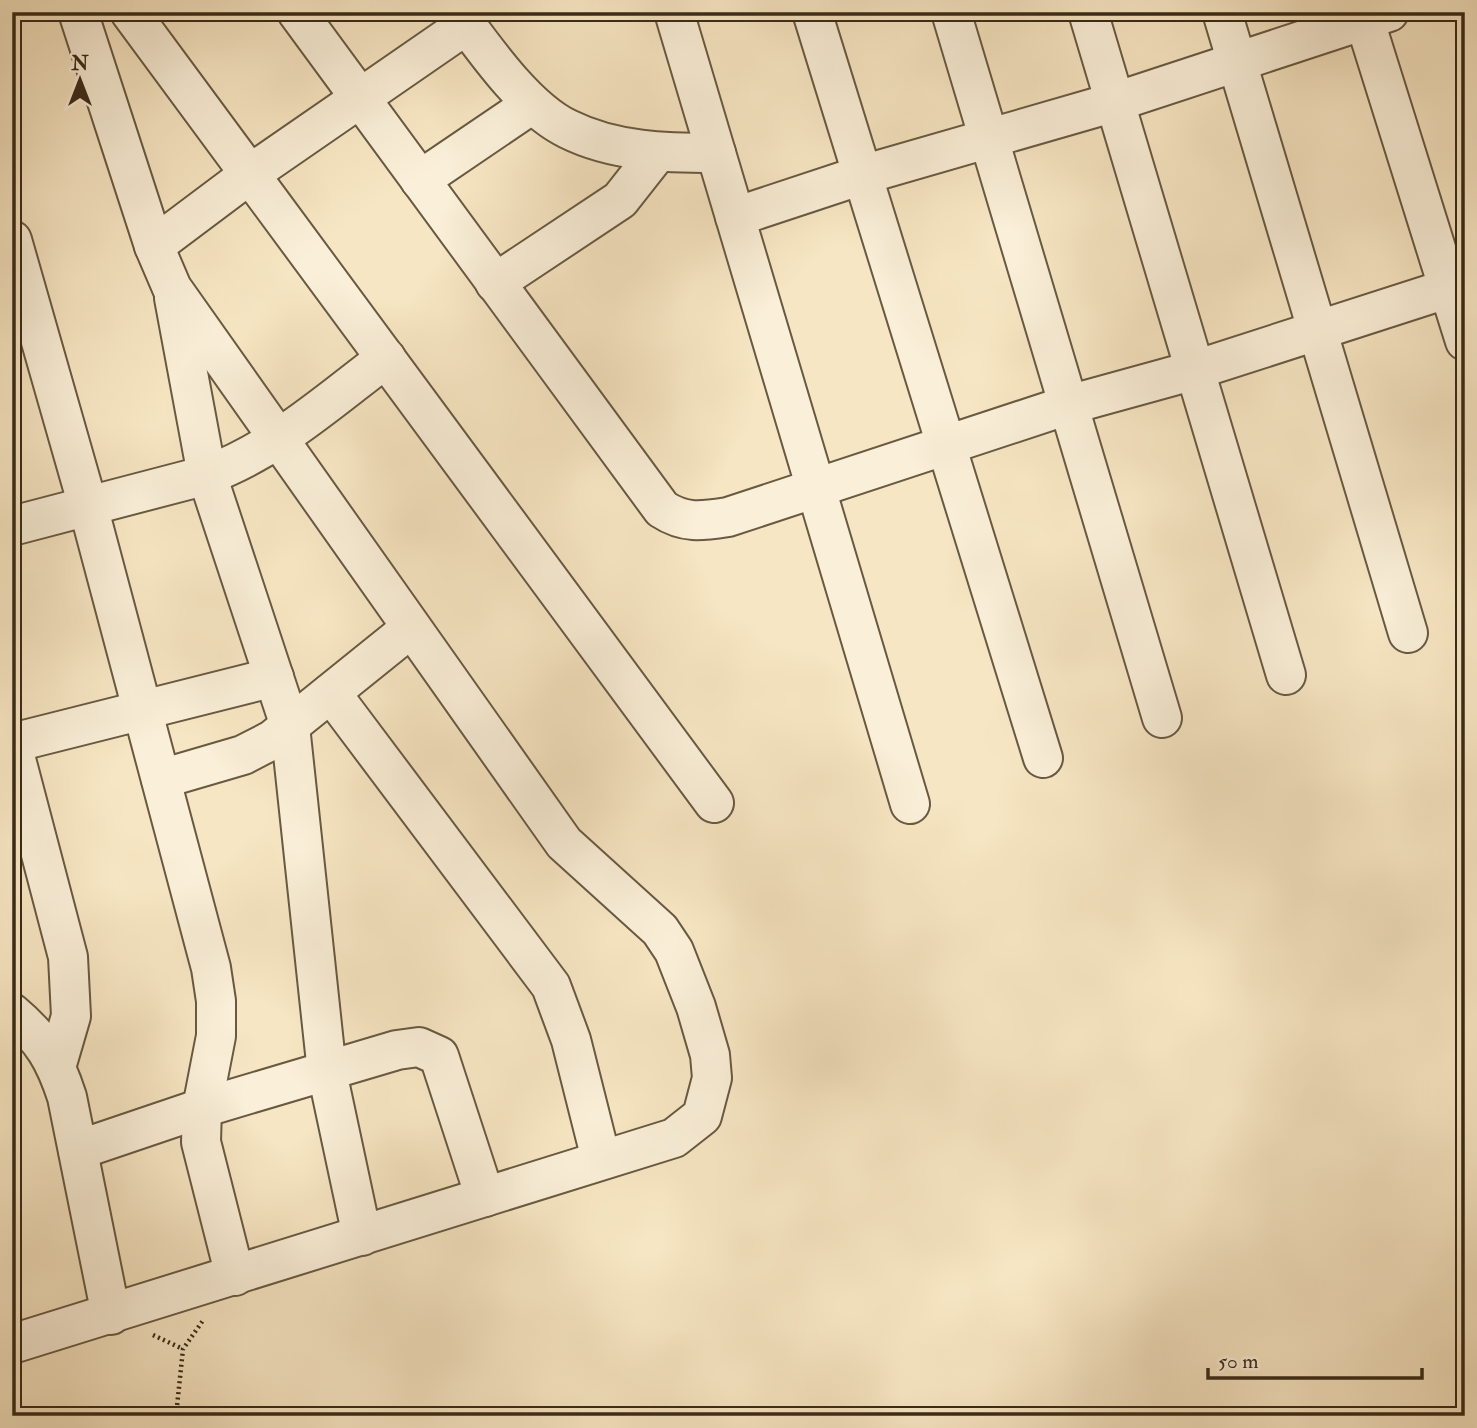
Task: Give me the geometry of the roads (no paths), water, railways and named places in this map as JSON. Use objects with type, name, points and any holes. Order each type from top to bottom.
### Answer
[{"type":"street","points":[[12,1345],[674,1138],[702,1116],[712,1078],[710,1055],[696,1007],[674,951],[660,930],[564,843],[172,288],[154,246],[78,12]]},
{"type":"street","points":[[130,12],[714,803]]},
{"type":"street","points":[[298,12],[662,509],[678,520],[695,522],[728,517],[817,490],[1068,405],[1195,370],[1457,285]]},
{"type":"street","points":[[674,12],[910,804]]},
{"type":"street","points":[[812,12],[1043,758]]},
{"type":"street","points":[[951,12],[1162,718]]},
{"type":"street","points":[[1088,12],[1286,675]]},
{"type":"street","points":[[1222,12],[1408,634]]},
{"type":"street","points":[[735,217],[862,175],[1115,102],[1372,15],[1457,285],[1465,341]]},
{"type":"street","points":[[154,246],[250,174],[361,100],[462,19],[533,104],[567,129],[657,153],[716,153]]},
{"type":"street","points":[[420,180],[533,104]]},
{"type":"street","points":[[495,283],[620,200],[657,153]]},
{"type":"street","points":[[12,240],[88,506],[211,968],[216,1001],[216,1036],[202,1108],[201,1142],[235,1276]]},
{"type":"street","points":[[172,288],[207,475],[290,726],[327,1072],[362,1236]]},
{"type":"street","points":[[12,526],[207,475],[238,464],[279,439],[386,358]]},
{"type":"street","points":[[161,779],[243,755],[290,726],[411,628]]},
{"type":"street","points":[[57,1064],[71,1016],[68,957],[12,744],[274,677]]},
{"type":"street","points":[[331,693],[551,986],[571,1041],[601,1159]]},
{"type":"street","points":[[12,1013],[40,1040],[57,1064],[78,1150],[111,1315]]},
{"type":"street","points":[[78,1150],[202,1108],[397,1050],[419,1047],[439,1056],[485,1197]]}]
